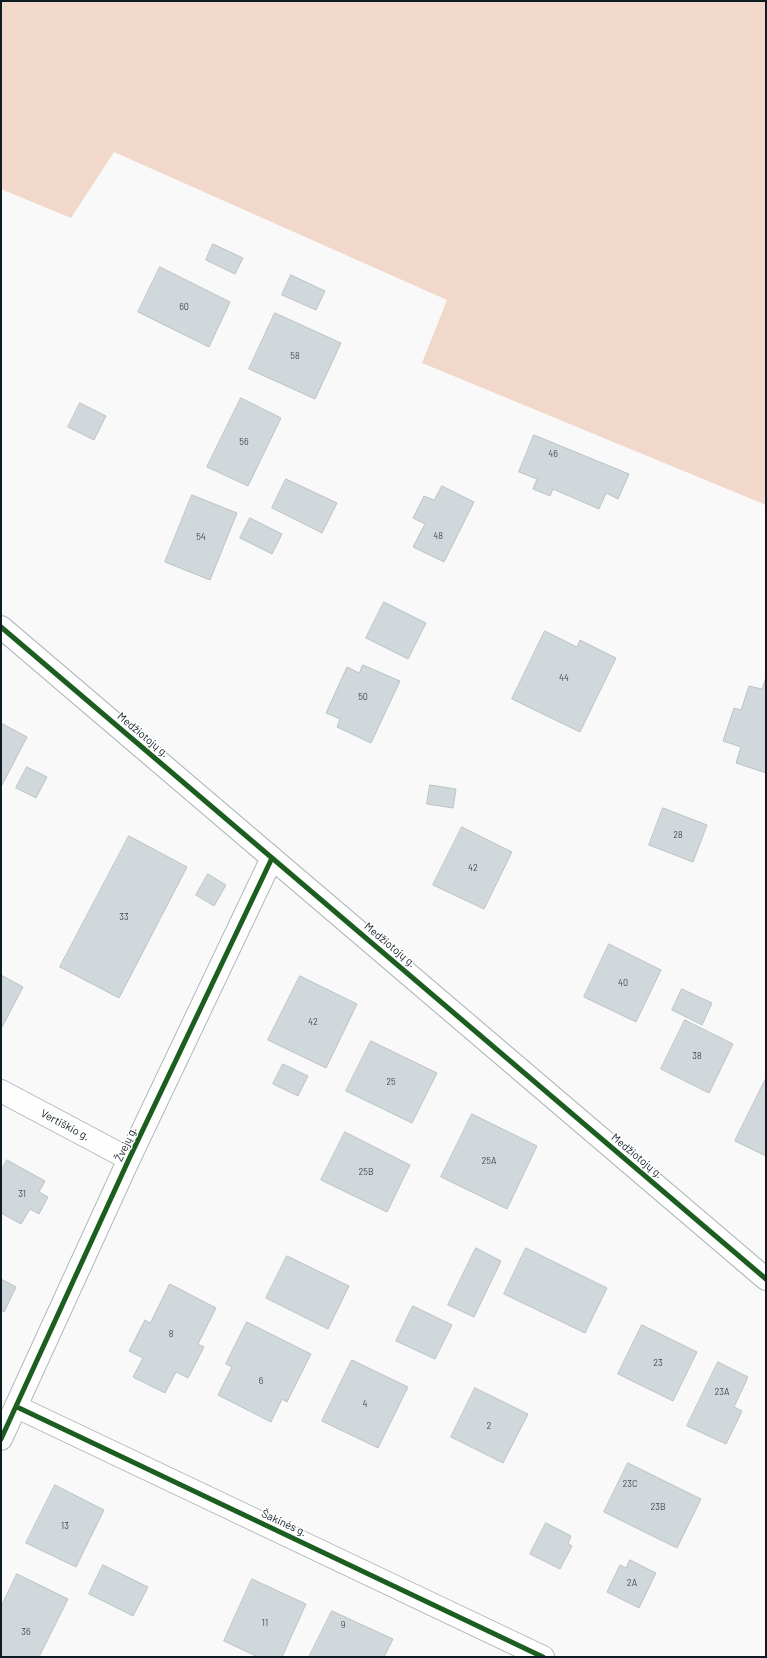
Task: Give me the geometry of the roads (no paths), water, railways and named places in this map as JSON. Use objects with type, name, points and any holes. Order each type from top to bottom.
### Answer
[{"type":"street","name":"Medžiotojų g.","points":[[1,627],[766,1279]]},
{"type":"street","name":"Žvejų g.","points":[[1,1439],[17,1407],[129,1159],[272,858]]},
{"type":"street","name":"Vertiškio g.","points":[[1,1091],[129,1159]]},
{"type":"street","name":"Šakinės g.","points":[[17,1407],[543,1657]]}]
